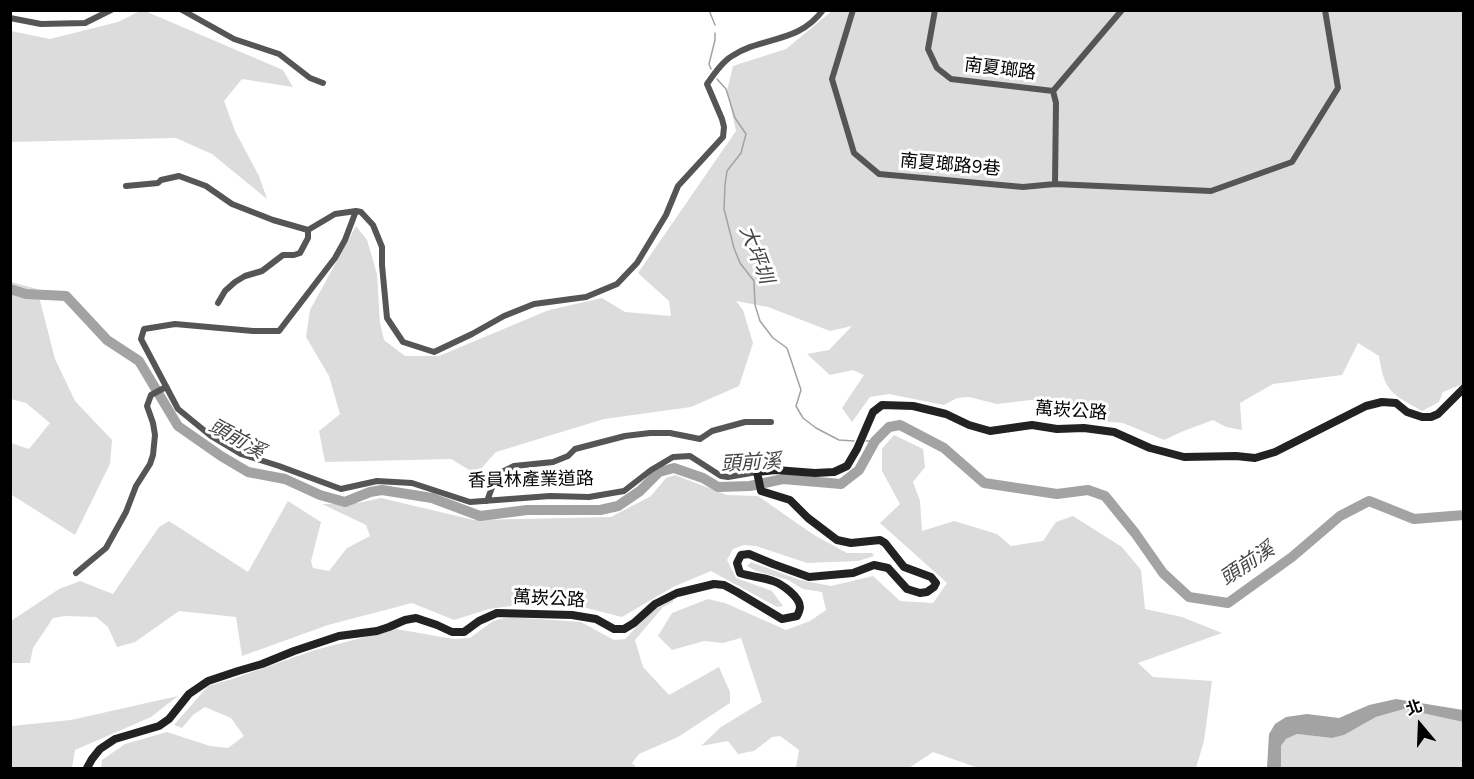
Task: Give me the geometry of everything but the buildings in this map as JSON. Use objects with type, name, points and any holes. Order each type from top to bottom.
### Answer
[{"type":"street","points":[[10,18],[41,24],[85,23],[111,10]]},
{"type":"street","points":[[182,10],[234,39],[279,54],[310,78],[323,83]]},
{"type":"street","points":[[126,186],[158,183],[161,180],[179,176],[206,186],[231,204],[308,230],[335,214],[362,212],[373,225],[382,247],[387,318],[404,342],[434,352],[504,316],[534,304],[586,297],[617,284],[637,263],[666,215],[678,186],[723,137],[722,119],[707,84],[731,56],[745,49],[794,34],[817,18],[822,10]]},
{"type":"street","name":"南夏瑯路9巷","points":[[853,10],[832,79],[854,153],[879,174],[1023,187],[1055,184],[1212,192],[1292,162],[1338,88],[1325,10]]},
{"type":"street","name":"南夏瑯路","points":[[934,11],[928,49],[936,68],[951,79],[1053,91],[1122,10]]},
{"type":"street","points":[[1053,91],[1056,103],[1055,184]]},
{"type":"street","name":"香員林產業道路","points":[[356,211],[335,258],[279,331],[175,324],[144,329],[141,339],[178,409],[211,436],[241,454],[341,489],[377,481],[412,483],[470,502],[550,496],[589,497],[624,491],[651,470],[673,457],[690,456],[722,476],[757,472]]},
{"type":"street","points":[[218,303],[225,291],[244,276],[262,271],[283,255],[300,253],[308,238],[308,230]]},
{"type":"street","points":[[76,573],[106,548],[126,512],[136,486],[150,464],[155,435],[147,406],[151,395],[166,387]]},
{"type":"street","name":"萬崁公路","points":[[87,768],[100,749],[116,740],[159,726],[169,719],[189,693],[208,681],[339,636],[377,631],[405,620],[416,618],[452,632],[464,632],[479,621],[497,614],[572,615],[596,619],[614,629],[624,629],[656,604],[677,593],[714,584],[724,585],[782,619],[797,616],[800,608],[799,600],[792,592],[774,581],[740,573],[737,563],[741,555],[749,554],[809,577],[853,573],[874,565],[888,568],[907,589],[920,593],[927,592],[936,583],[932,577],[904,567],[885,543],[880,540],[850,543],[837,540],[808,518],[790,500],[761,491],[757,472],[776,470],[834,472],[847,466],[873,412],[882,405],[913,406],[946,414],[969,425],[990,431],[1032,425],[1057,429],[1084,428],[1114,432],[1150,448],[1184,457],[1255,458],[1275,452],[1366,406],[1382,402],[1396,403],[1407,412],[1422,417],[1431,417],[1438,414],[1464,388]]},
{"type":"street","points":[[487,501],[500,473],[514,466],[553,462],[568,456],[575,449],[606,440],[650,433],[670,433],[700,440],[712,431],[745,422],[771,422]]},
{"type":"shaded area","points":[[140,11],[145,11],[283,70],[293,87],[242,79],[224,101],[235,131],[259,176],[267,199],[212,154],[176,138],[11,142],[11,31],[50,39],[118,22]]},
{"type":"shaded area","points":[[832,11],[1463,11],[1463,384],[1443,392],[1439,402],[1422,411],[1391,391],[1384,378],[1379,356],[1358,343],[1342,375],[1273,384],[1240,403],[1242,430],[1226,427],[1213,420],[1164,440],[1123,423],[1065,418],[1051,402],[1031,400],[997,404],[969,397],[957,398],[944,405],[889,394],[870,397],[852,422],[842,408],[864,375],[853,370],[830,375],[807,354],[829,350],[852,326],[830,331],[768,307],[736,301],[743,310],[753,343],[739,386],[691,407],[604,419],[496,452],[476,474],[451,459],[325,462],[319,431],[340,414],[329,376],[306,337],[310,310],[356,226],[367,240],[377,274],[380,323],[384,340],[405,356],[439,356],[549,310],[602,298],[625,312],[671,316],[669,301],[638,273],[736,131],[727,91],[733,66],[786,49]]},
{"type":"shaded area","points":[[11,282],[37,289],[55,359],[75,401],[112,440],[110,464],[75,535],[12,495],[11,443],[29,449],[50,423],[26,403],[11,399]]},
{"type":"shaded area","points":[[894,435],[923,449],[925,467],[913,482],[920,501],[922,531],[954,521],[997,534],[1011,546],[1043,541],[1056,522],[1073,516],[1122,547],[1141,570],[1145,609],[1182,617],[1222,633],[1138,663],[1153,677],[1212,681],[1204,741],[1196,768],[978,768],[933,752],[909,768],[796,768],[799,750],[780,736],[772,737],[754,751],[738,754],[728,741],[701,746],[721,727],[762,702],[741,638],[723,643],[704,641],[672,650],[658,636],[672,613],[708,599],[725,603],[786,630],[810,621],[826,610],[822,592],[803,589],[788,580],[756,571],[747,566],[751,562],[800,580],[831,586],[873,576],[900,601],[933,603],[947,583],[880,523],[900,504],[882,471],[882,449]]},
{"type":"shaded area","points":[[675,475],[727,495],[758,496],[814,535],[847,553],[872,553],[874,556],[858,561],[807,563],[756,546],[744,545],[733,549],[727,560],[736,578],[772,591],[783,606],[777,607],[711,571],[673,587],[622,617],[555,600],[489,609],[454,620],[412,603],[328,625],[242,656],[236,617],[179,611],[135,642],[117,647],[108,627],[96,617],[65,616],[53,618],[33,648],[30,663],[11,663],[11,621],[59,589],[80,581],[113,594],[159,527],[169,521],[248,572],[288,501],[321,522],[311,561],[313,568],[329,571],[347,548],[370,536],[366,525],[322,504],[358,503],[381,498],[474,520],[611,517],[651,496],[666,478]]},
{"type":"shaded area","points":[[673,599],[673,602],[663,607],[635,640],[643,667],[669,695],[719,667],[730,692],[730,703],[678,737],[639,754],[632,763],[637,768],[101,768],[102,760],[125,744],[167,732],[210,746],[228,748],[244,736],[231,718],[205,707],[193,715],[182,728],[174,725],[208,686],[315,650],[396,629],[454,639],[470,638],[493,621],[508,617],[581,622],[614,640],[625,639],[657,606]]},
{"type":"shaded area","points":[[178,696],[151,717],[75,750],[72,768],[11,768],[11,726],[71,720]]},
{"type":"shaded area","points":[[1396,699],[1463,710],[1463,722],[1404,709],[1376,717],[1344,735],[1332,738],[1297,734],[1286,739],[1281,746],[1281,768],[1267,768],[1269,734],[1275,724],[1286,717],[1307,714],[1339,718],[1369,705]]},
{"type":"shaded area","points":[[1404,709],[1463,722],[1463,768],[1281,768],[1281,746],[1286,739],[1297,734],[1332,738],[1344,735],[1376,717]]},
{"type":"waterway","name":"大坪圳","points":[[709,10],[715,25]]},
{"type":"waterway","name":"大坪圳","points":[[711,69],[709,64],[715,33]]},
{"type":"waterway","name":"大坪圳","points":[[717,79],[726,89],[735,118],[746,134],[741,153],[727,171],[724,209],[740,263],[754,281],[755,305],[760,321],[773,338],[787,348],[801,390],[796,406],[803,418],[839,440],[854,441]]},
{"type":"waterway","name":"頭前溪","points":[[10,289],[26,294],[66,296],[107,340],[139,361],[178,426],[221,456],[248,472],[285,479],[320,495],[345,502],[382,490],[432,498],[480,516],[527,510],[600,510],[618,506],[640,491],[659,472],[674,468],[703,478],[718,487],[750,486],[783,479],[841,484],[859,470],[875,441],[889,427],[900,425],[944,448],[984,483],[1057,494],[1088,490],[1105,496],[1163,573],[1189,597],[1228,603],[1292,557],[1340,516],[1369,501],[1414,519],[1464,515]]},
{"type":"waterway","name":"大坪圳","points":[[866,441],[875,441]]}]
